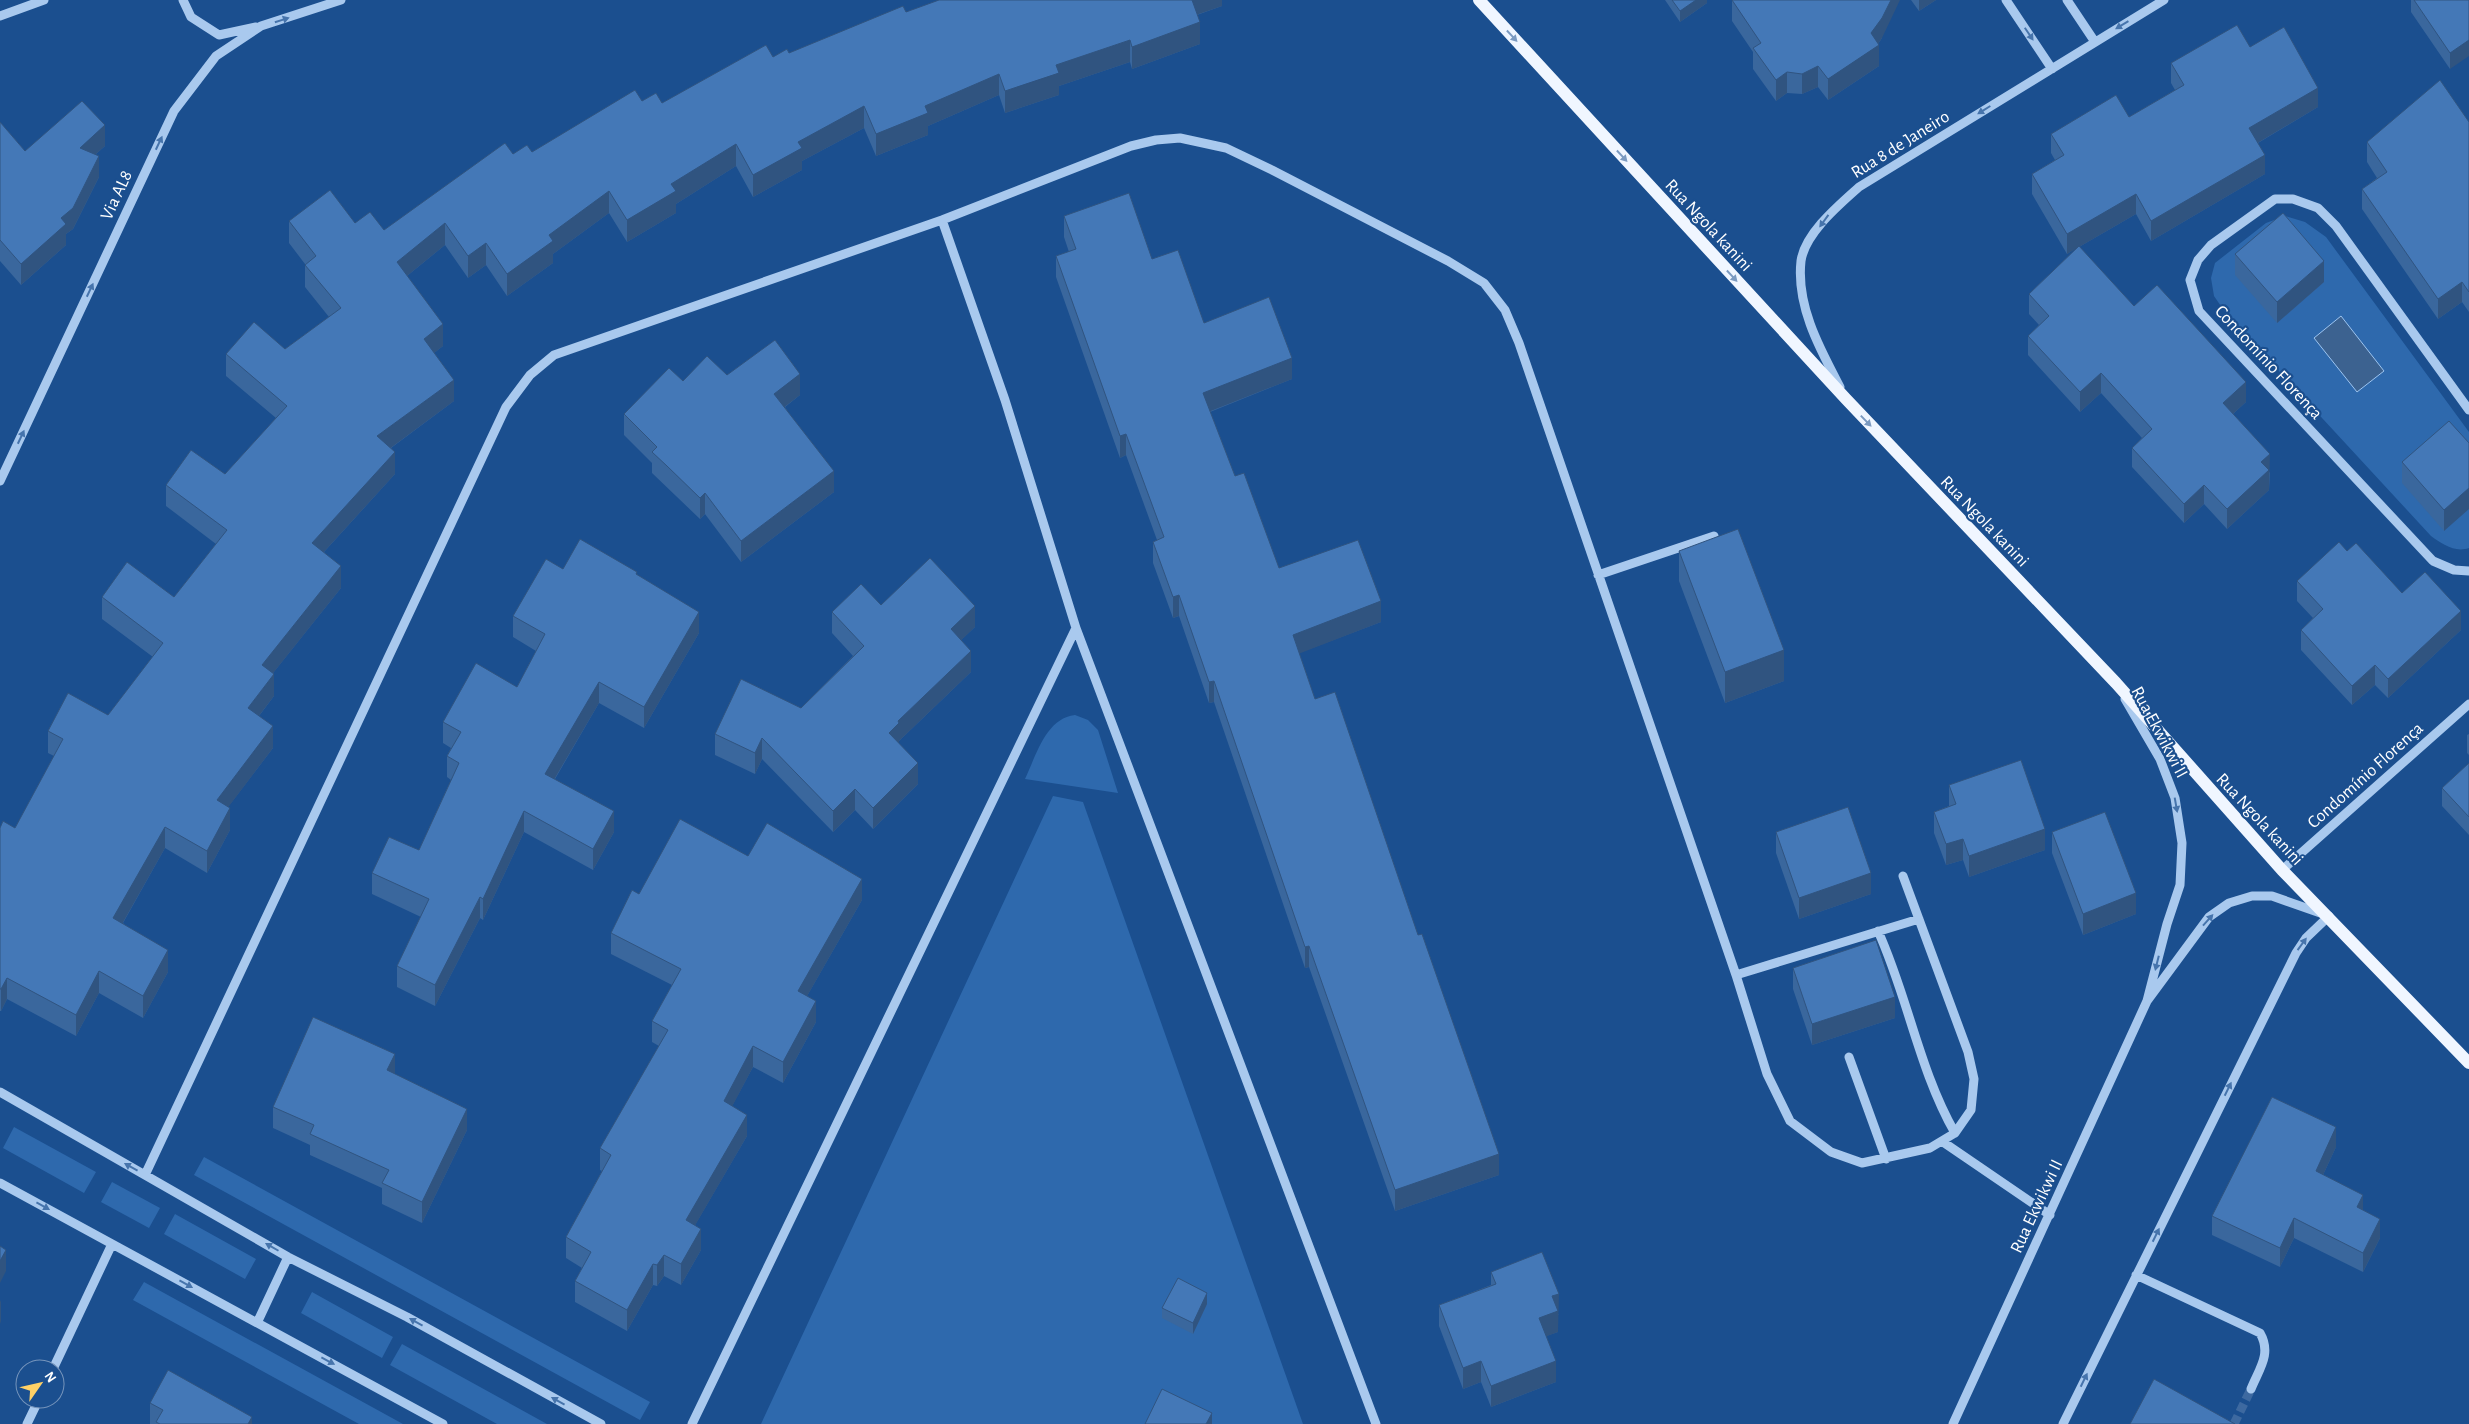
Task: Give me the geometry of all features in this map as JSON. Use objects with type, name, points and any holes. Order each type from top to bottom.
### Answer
[{"type":"main road","name":"Rua Ngola kanini","points":[[1480,0],[1846,399],[2116,683],[2282,870],[2330,916],[2469,1063]]},
{"type":"street","points":[[0,16],[44,0]]},
{"type":"street","points":[[183,0],[191,17],[219,35],[261,26]]},
{"type":"street","name":"Via AL8","points":[[0,481],[174,111],[216,56],[261,26],[341,0]]},
{"type":"street","points":[[2006,0],[2052,69]]},
{"type":"street","points":[[2067,0],[2095,42]]},
{"type":"street","name":"Rua 8 de Janeiro","points":[[1846,399],[1818,346],[1802,292],[1801,260],[1812,236],[1829,214],[1859,187],[2164,0]]},
{"type":"street","points":[[146,1175],[506,407],[530,375],[554,355],[942,220],[1131,146],[1180,138],[1226,148],[1448,261],[1484,283],[1505,310],[1519,343],[1736,975],[1767,1074],[1790,1121],[1831,1152],[1862,1163],[1930,1148],[1943,1142],[1955,1133],[1972,1110],[1974,1079],[1968,1052],[1903,876]]},
{"type":"street","name":"Condomínio Florença","points":[[2469,410],[2336,226],[2318,208],[2293,199],[2275,199],[2210,245],[2198,260],[2190,280],[2199,311],[2433,561],[2454,570],[2469,571]]},
{"type":"street","points":[[942,220],[1005,400],[1076,628],[1376,1424]]},
{"type":"street","points":[[1598,575],[1714,536]]},
{"type":"street","points":[[692,1424],[1076,628]]},
{"type":"street","name":"Rua Ekwikwi II","points":[[1953,1424],[2147,1001],[2167,924],[2180,885],[2182,843],[2175,798],[2160,759],[2116,683]]},
{"type":"street","name":"Condomínio Florença","points":[[2282,870],[2469,704]]},
{"type":"street","name":"Rua Ekwikwi II","points":[[2147,1001],[2209,917],[2229,903],[2252,896],[2272,896],[2330,916]]},
{"type":"street","points":[[2063,1424],[2296,952],[2306,938],[2330,916]]},
{"type":"street","points":[[1736,975],[1918,919]]},
{"type":"street","points":[[1878,931],[1892,962],[1936,1098],[1955,1133]]},
{"type":"street","points":[[1849,1058],[1886,1159]]},
{"type":"street","points":[[0,1092],[288,1257],[407,1318],[601,1424]]},
{"type":"street","points":[[1943,1142],[2050,1214]]},
{"type":"street","points":[[0,1183],[443,1424]]},
{"type":"street","points":[[58,1359],[112,1244]]},
{"type":"street","points":[[257,1323],[288,1257]]},
{"type":"street","points":[[2136,1274],[2260,1333],[2265,1342],[2266,1352],[2251,1389]]},
{"type":"street","points":[[27,1424],[34,1409]]},
{"type":"shaded area","points":[[2285,216],[2305,222],[2326,237],[2469,432],[2469,548],[2454,549],[2431,536],[2227,315],[2214,296],[2211,278],[2215,263],[2266,223]]},
{"type":"shaded area","points":[[2341,316],[2384,371],[2357,392],[2314,338]]},
{"type":"shaded area","points":[[1075,715],[1088,720],[1098,730],[1118,793],[1025,779],[1043,739],[1049,731],[1056,723]]},
{"type":"shaded area","points":[[1053,796],[1083,802],[1303,1424],[761,1424]]},
{"type":"shaded area","points":[[14,1127],[96,1172],[84,1193],[3,1148]]},
{"type":"shaded area","points":[[204,1157],[650,1402],[640,1420],[194,1175]]},
{"type":"shaded area","points":[[112,1182],[160,1208],[149,1228],[101,1202]]},
{"type":"shaded area","points":[[175,1214],[256,1259],[245,1279],[164,1234]]},
{"type":"shaded area","points":[[144,1282],[403,1424],[359,1424],[133,1300]]},
{"type":"shaded area","points":[[312,1292],[393,1337],[382,1358],[301,1313]]},
{"type":"shaded area","points":[[402,1344],[547,1424],[497,1424],[390,1365]]},
{"type":"building","points":[[939,0],[1192,0],[1200,22],[1132,47],[1130,40],[1056,65],[1059,73],[1005,91],[999,74],[925,106],[928,113],[876,134],[864,106],[798,142],[802,148],[753,175],[736,144],[671,184],[676,191],[627,220],[609,191],[549,235],[553,241],[507,274],[486,243],[468,256],[445,223],[397,262],[443,324],[424,339],[454,380],[377,436],[395,452],[312,543],[341,566],[262,665],[274,674],[248,708],[273,726],[217,800],[230,808],[207,851],[165,827],[113,918],[168,950],[143,996],[99,971],[76,1015],[7,978],[0,989],[0,828],[3,821],[15,828],[63,739],[48,731],[68,693],[108,715],[163,643],[102,597],[127,562],[174,597],[227,530],[166,485],[191,450],[225,474],[287,406],[226,354],[254,322],[285,349],[341,308],[305,265],[316,256],[289,221],[330,190],[355,223],[370,212],[384,230],[505,143],[513,154],[527,145],[532,152],[635,90],[642,101],[656,93],[662,103],[766,45],[773,57],[787,49],[789,53],[903,6],[906,12]]},
{"type":"building","points":[[1672,0],[1696,0],[1680,11]]},
{"type":"building","points":[[1732,0],[1891,0],[1882,18],[1871,33],[1879,45],[1828,79],[1818,66],[1802,74],[1787,72],[1776,80],[1753,48],[1761,43]]},
{"type":"building","points":[[2414,0],[2469,0],[2469,40],[2450,53]]},
{"type":"building","points":[[2237,25],[2250,47],[2284,27],[2318,88],[2249,128],[2265,155],[2151,221],[2136,194],[2067,234],[2032,174],[2064,155],[2051,134],[2116,95],[2129,117],[2184,85],[2171,63]]},
{"type":"building","points":[[2440,80],[2469,122],[2469,292],[2462,282],[2438,299],[2362,189],[2387,172],[2367,142]]},
{"type":"building","points":[[82,101],[105,125],[80,148],[99,156],[73,208],[61,218],[66,224],[21,264],[0,240],[0,122],[25,151]]},
{"type":"building","points":[[1129,193],[1152,259],[1178,250],[1204,323],[1269,297],[1292,358],[1203,393],[1235,476],[1244,473],[1279,568],[1358,540],[1381,601],[1293,635],[1315,699],[1335,692],[1418,935],[1422,934],[1499,1154],[1395,1190],[1309,946],[1305,947],[1214,681],[1209,682],[1179,595],[1173,597],[1153,542],[1164,537],[1126,434],[1120,436],[1056,256],[1076,249],[1064,216]]},
{"type":"building","points":[[2283,213],[2324,261],[2277,302],[2235,254]]},
{"type":"building","points":[[2079,246],[2134,306],[2157,285],[2246,382],[2223,403],[2270,454],[2261,462],[2269,470],[2227,509],[2204,485],[2184,504],[2132,448],[2152,429],[2101,373],[2080,392],[2028,336],[2049,316],[2029,294]]},
{"type":"building","points":[[775,340],[800,374],[774,394],[834,471],[741,541],[705,493],[700,498],[652,452],[657,447],[624,414],[669,368],[683,381],[707,356],[727,375]]},
{"type":"building","points":[[2449,421],[2469,443],[2469,488],[2444,510],[2402,462]]},
{"type":"building","points":[[1738,529],[1784,650],[1725,672],[1679,551]]},
{"type":"building","points":[[580,539],[637,572],[636,574],[699,612],[644,707],[599,682],[545,774],[614,811],[593,849],[524,811],[483,899],[480,897],[435,985],[397,966],[429,899],[372,873],[389,837],[419,850],[459,763],[447,756],[461,732],[443,722],[476,663],[517,687],[545,634],[513,616],[546,559],[563,569]]},
{"type":"building","points":[[2339,542],[2347,551],[2356,543],[2402,593],[2425,572],[2461,611],[2388,679],[2375,665],[2352,686],[2301,630],[2323,609],[2297,581]]},
{"type":"building","points":[[930,558],[975,606],[951,629],[971,651],[898,721],[899,723],[889,733],[918,763],[873,808],[855,789],[833,811],[762,738],[755,753],[715,734],[741,679],[801,708],[864,646],[832,612],[861,584],[881,605]]},
{"type":"building","points":[[2021,760],[2045,829],[1969,856],[1963,839],[1946,844],[1934,812],[1956,804],[1949,785]]},
{"type":"building","points":[[2469,763],[2469,817],[2442,788]]},
{"type":"building","points":[[1848,807],[1871,873],[1799,898],[1776,832]]},
{"type":"building","points":[[2105,812],[2136,893],[2083,914],[2052,832]]},
{"type":"building","points":[[680,819],[748,856],[767,823],[862,879],[798,991],[816,1001],[783,1062],[753,1046],[724,1101],[747,1115],[686,1220],[701,1229],[681,1264],[664,1255],[657,1265],[653,1264],[627,1310],[575,1281],[591,1252],[566,1237],[611,1155],[600,1148],[668,1030],[652,1021],[681,969],[611,933],[632,890],[639,894]]},
{"type":"building","points":[[1876,940],[1895,997],[1812,1024],[1793,968]]},
{"type":"building","points":[[313,1017],[395,1054],[387,1070],[467,1109],[422,1202],[382,1183],[389,1170],[310,1134],[314,1125],[273,1107]]},
{"type":"building","points":[[2272,1097],[2336,1127],[2316,1171],[2363,1195],[2357,1207],[2380,1219],[2363,1253],[2294,1218],[2280,1248],[2212,1216]]},
{"type":"building","points":[[0,1246],[6,1250],[0,1261]]},
{"type":"building","points":[[1542,1252],[1559,1294],[1552,1296],[1558,1311],[1539,1318],[1556,1361],[1491,1386],[1481,1361],[1463,1368],[1439,1305],[1496,1284],[1491,1272]]},
{"type":"building","points":[[1178,1278],[1207,1293],[1193,1323],[1162,1308]]},
{"type":"building","points":[[168,1370],[252,1417],[248,1424],[160,1424],[156,1422],[163,1410],[150,1403]]},
{"type":"building","points":[[2154,1379],[2235,1424],[2130,1424]]},
{"type":"building","points":[[1162,1389],[1212,1413],[1206,1424],[1145,1424]]},
{"type":"tunnel","points":[[2234,1424],[2251,1389]]}]
